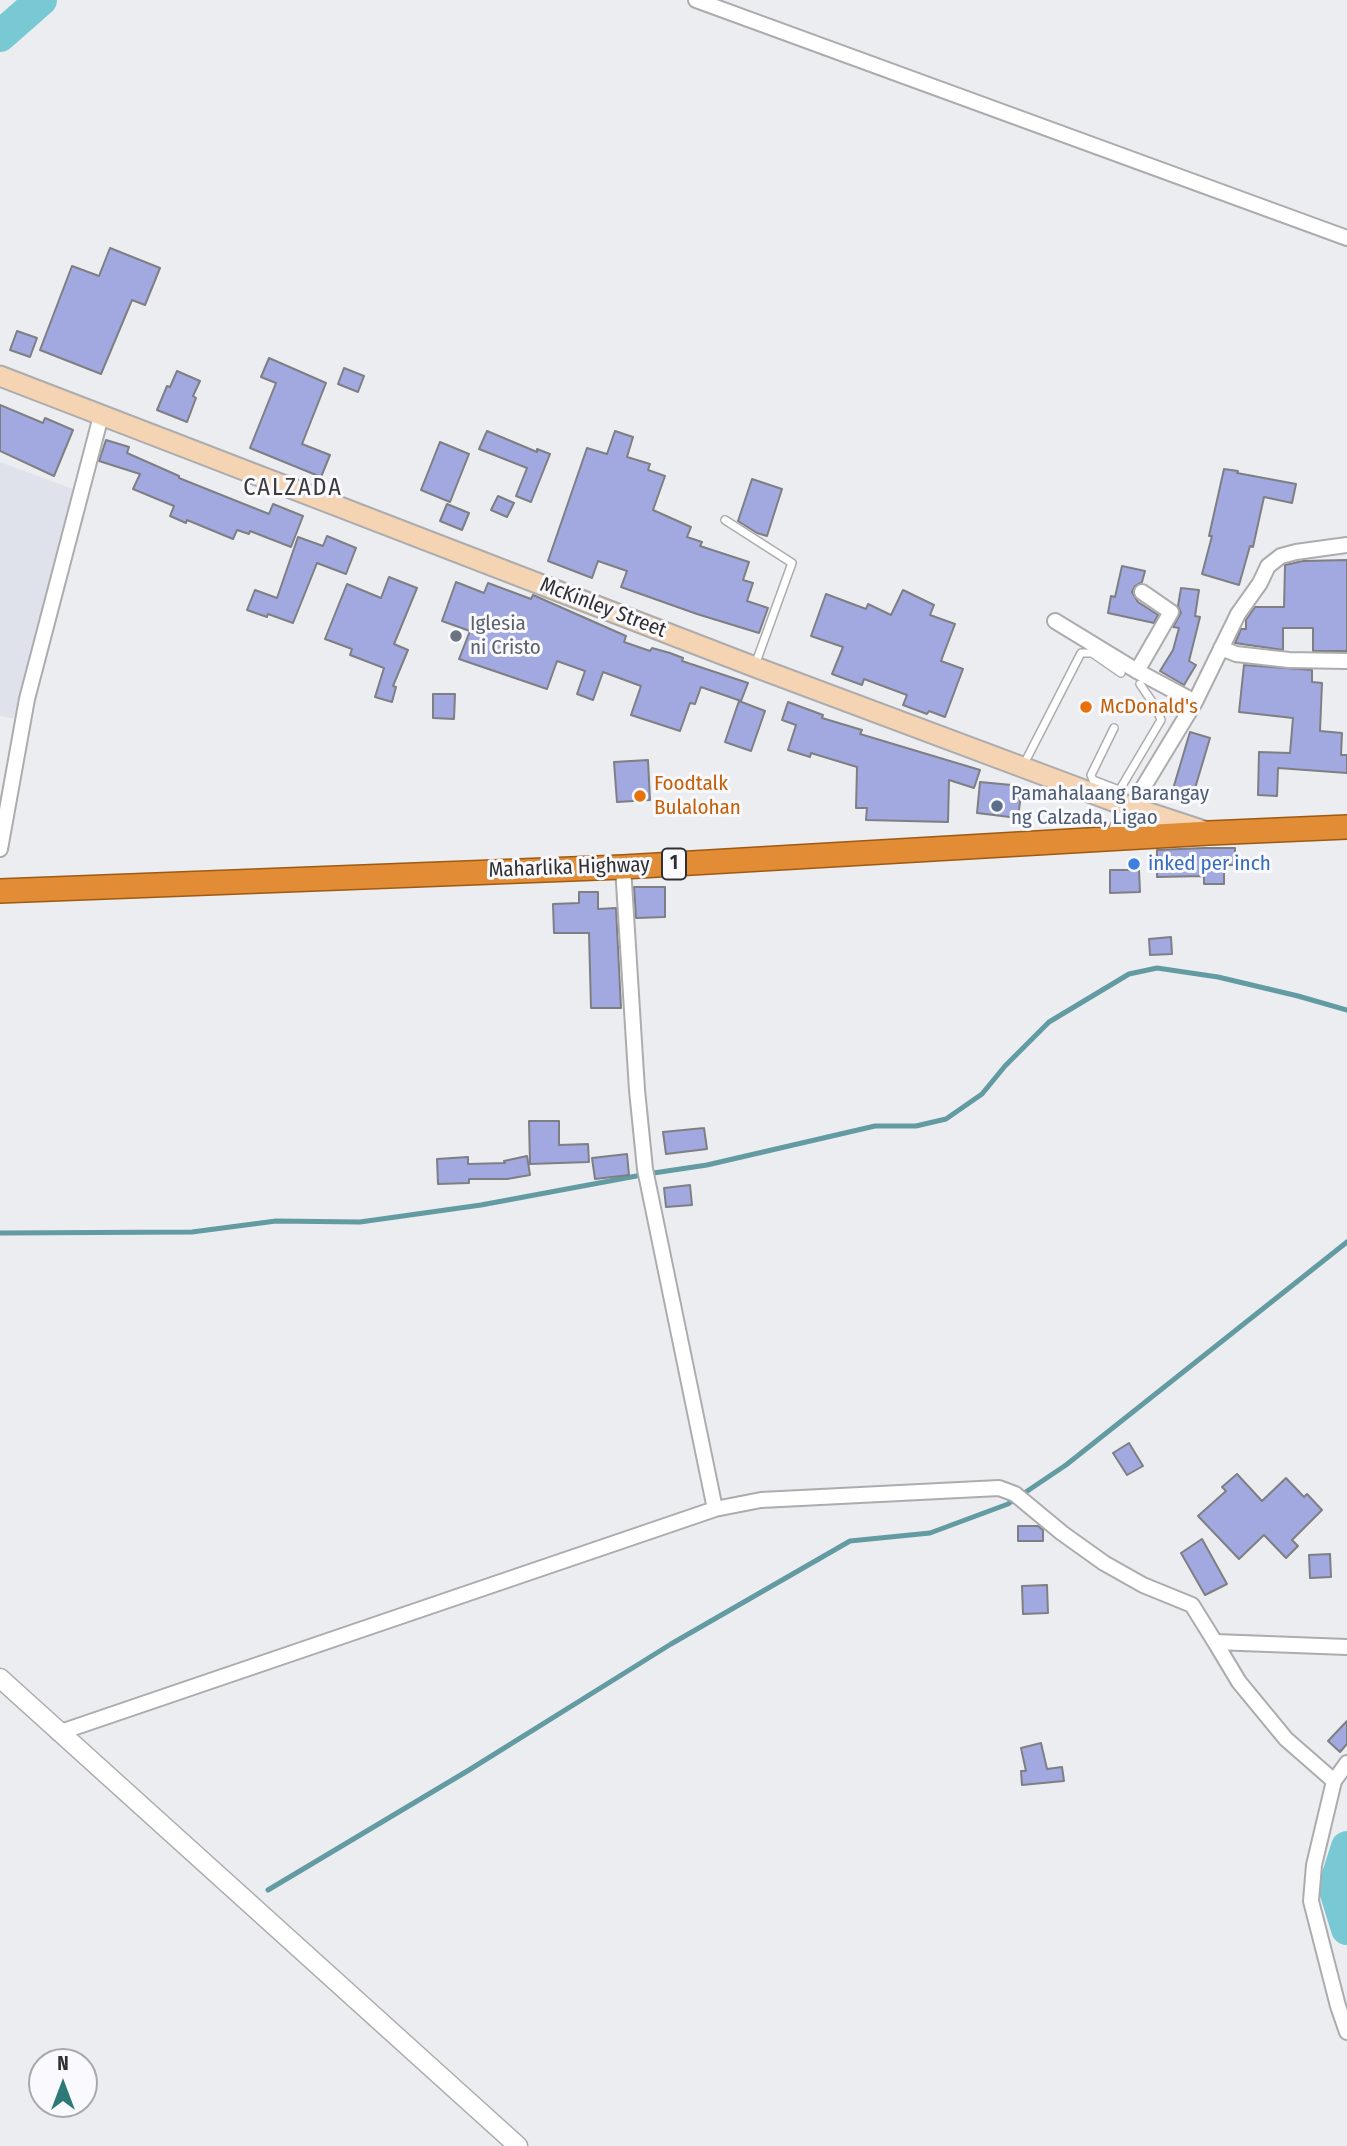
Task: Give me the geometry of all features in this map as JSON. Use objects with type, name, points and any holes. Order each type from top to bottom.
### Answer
[{"type":"highway","name":"Maharlika Highway","points":[[0,891],[623,867],[1347,827]]},
{"type":"main road","name":"McKinley Street","points":[[0,376],[755,667],[1209,833]]},
{"type":"street","points":[[696,0],[1347,238]]},
{"type":"street","points":[[0,849],[27,699],[101,416]]},
{"type":"street","points":[[1110,838],[1122,799],[1195,702],[1238,614],[1260,583],[1268,566],[1281,556],[1296,552],[1347,545]]},
{"type":"street","points":[[1139,678],[1171,612],[1142,592]]},
{"type":"street","points":[[1055,621],[1139,678],[1195,702]]},
{"type":"street","points":[[1221,648],[1236,654],[1289,660],[1347,661]]},
{"type":"street","points":[[623,867],[645,1169],[715,1509]]},
{"type":"street","points":[[58,1733],[715,1509],[761,1500],[999,1488],[1015,1493],[1062,1533],[1104,1563],[1143,1585],[1192,1605],[1238,1682],[1286,1739],[1334,1781]]},
{"type":"street","points":[[1215,1642],[1347,1647]]},
{"type":"street","points":[[0,1678],[518,2146]]},
{"type":"street","points":[[1347,1763],[1334,1781],[1314,1865],[1311,1900],[1347,2032]]},
{"type":"lane","points":[[725,520],[792,563],[755,667]]},
{"type":"lane","points":[[1023,766],[1081,653],[1092,653],[1121,673]]},
{"type":"lane","points":[[1114,727],[1091,775],[1093,780],[1122,799],[1161,720],[1139,678]]},
{"type":"shaded area","points":[[0,462],[81,492],[24,720],[0,716]]},
{"type":"building","points":[[110,248],[160,268],[145,305],[132,300],[101,374],[40,350],[72,266],[99,276]]},
{"type":"building","points":[[17,331],[37,338],[30,357],[10,350]]},
{"type":"building","points":[[269,358],[326,383],[302,444],[330,455],[321,477],[250,448],[276,383],[261,377]]},
{"type":"building","points":[[344,368],[364,376],[358,392],[338,384]]},
{"type":"building","points":[[177,371],[200,381],[193,396],[196,398],[187,422],[157,410]]},
{"type":"building","points":[[0,405],[43,423],[45,418],[73,430],[54,476],[0,451]]},
{"type":"building","points":[[487,431],[537,452],[537,449],[550,454],[531,502],[516,496],[527,468],[479,449]]},
{"type":"building","points":[[615,431],[633,437],[627,457],[650,464],[648,470],[665,476],[653,510],[691,527],[687,537],[702,542],[700,546],[749,562],[743,580],[753,583],[747,601],[768,608],[759,633],[621,587],[627,571],[598,561],[592,578],[548,561],[587,448],[607,454]]},
{"type":"building","points":[[106,440],[129,447],[127,453],[179,478],[269,514],[273,504],[303,516],[291,547],[250,531],[249,534],[237,530],[233,539],[170,516],[174,506],[133,489],[140,474],[99,461]]},
{"type":"building","points":[[440,442],[469,454],[450,502],[421,490]]},
{"type":"building","points":[[1224,469],[1296,484],[1292,503],[1264,497],[1253,547],[1250,546],[1239,585],[1202,574]]},
{"type":"building","points":[[752,479],[782,489],[767,536],[738,521]]},
{"type":"building","points":[[498,496],[514,503],[507,517],[491,510]]},
{"type":"building","points":[[447,504],[469,513],[462,530],[440,521]]},
{"type":"building","points":[[327,536],[356,548],[346,574],[317,563],[293,623],[247,610],[255,590],[277,598],[298,537],[323,546]]},
{"type":"building","points":[[1347,560],[1347,651],[1313,651],[1313,628],[1283,628],[1283,650],[1235,643],[1241,629],[1246,629],[1246,620],[1255,607],[1284,607],[1285,565],[1303,561]]},
{"type":"building","points":[[1122,566],[1145,571],[1142,582],[1135,586],[1132,592],[1138,602],[1158,615],[1154,623],[1108,613],[1111,596],[1115,597]]},
{"type":"building","points":[[389,577],[417,588],[394,644],[408,650],[393,686],[396,687],[392,702],[375,697],[384,668],[350,655],[352,649],[325,639],[347,584],[381,598]]},
{"type":"building","points":[[456,582],[484,593],[488,583],[531,599],[533,595],[626,636],[624,642],[650,651],[652,648],[670,653],[683,658],[682,661],[748,683],[741,701],[701,687],[695,704],[690,703],[680,731],[631,715],[641,686],[603,672],[593,700],[577,694],[585,671],[557,661],[547,689],[459,659],[470,631],[442,621]]},
{"type":"building","points":[[1181,588],[1199,590],[1195,616],[1200,617],[1189,661],[1196,665],[1184,685],[1160,671],[1173,650],[1179,628],[1173,627],[1181,613],[1178,606]]},
{"type":"building","points":[[903,590],[934,605],[930,615],[955,624],[941,661],[963,669],[945,717],[903,705],[907,695],[864,679],[862,685],[832,674],[843,647],[811,636],[826,594],[866,609],[868,604],[891,615]]},
{"type":"building","points":[[1244,665],[1312,670],[1312,682],[1322,683],[1320,731],[1342,733],[1341,755],[1347,755],[1347,773],[1278,768],[1277,796],[1258,795],[1259,752],[1290,753],[1293,718],[1239,712]]},
{"type":"building","points":[[433,694],[455,694],[454,719],[433,718]]},
{"type":"building","points":[[739,701],[765,711],[751,751],[725,742]]},
{"type":"building","points":[[788,702],[823,715],[822,718],[862,730],[860,734],[980,770],[974,788],[949,780],[948,822],[866,820],[867,808],[856,808],[857,767],[811,753],[810,757],[788,750],[796,725],[782,720]]},
{"type":"building","points":[[1190,732],[1210,738],[1193,795],[1173,789]]},
{"type":"building","points":[[648,760],[650,800],[617,802],[614,762]]},
{"type":"building","points":[[980,782],[1022,786],[1018,818],[977,813]]},
{"type":"building","points":[[1235,848],[1235,865],[1224,865],[1224,884],[1204,884],[1204,876],[1157,877],[1157,850]]},
{"type":"building","points":[[1110,870],[1139,870],[1140,892],[1110,893]]},
{"type":"building","points":[[634,887],[665,887],[665,917],[636,918]]},
{"type":"building","points":[[579,892],[598,892],[598,909],[616,908],[621,1008],[591,1008],[589,933],[554,933],[553,904],[579,903]]},
{"type":"building","points":[[1171,937],[1172,954],[1150,955],[1149,939]]},
{"type":"building","points":[[529,1121],[559,1121],[559,1145],[588,1144],[589,1162],[530,1164]]},
{"type":"building","points":[[704,1128],[707,1149],[666,1154],[663,1132]]},
{"type":"building","points":[[627,1154],[629,1175],[595,1179],[592,1158]]},
{"type":"building","points":[[527,1156],[530,1175],[438,1184],[437,1159],[468,1157],[468,1164],[505,1163],[504,1161]]},
{"type":"building","points":[[690,1185],[692,1205],[666,1207],[664,1188]]},
{"type":"building","points":[[1129,1443],[1143,1466],[1127,1475],[1113,1453]]},
{"type":"building","points":[[1237,1474],[1262,1501],[1286,1478],[1304,1497],[1307,1494],[1322,1510],[1292,1540],[1298,1546],[1286,1558],[1264,1535],[1239,1559],[1198,1516],[1226,1491],[1222,1487]]},
{"type":"building","points":[[1018,1526],[1038,1526],[1043,1530],[1043,1541],[1018,1541]]},
{"type":"building","points":[[1202,1539],[1227,1584],[1205,1595],[1181,1553]]},
{"type":"building","points":[[1330,1554],[1331,1577],[1310,1578],[1309,1555]]},
{"type":"building","points":[[1047,1585],[1048,1613],[1023,1614],[1022,1586]]},
{"type":"building","points":[[1347,1721],[1347,1744],[1340,1752],[1328,1741]]},
{"type":"building","points":[[1041,1743],[1047,1769],[1062,1767],[1064,1781],[1022,1785],[1021,1771],[1026,1771],[1021,1748]]},
{"type":"waterway","points":[[0,36],[41,0]]},
{"type":"waterway","points":[[0,1233],[192,1232],[276,1221],[360,1222],[481,1205],[707,1165],[875,1126],[916,1126],[946,1119],[982,1094],[1005,1066],[1049,1022],[1129,974],[1157,968],[1218,977],[1347,1010]]},
{"type":"waterway","points":[[268,1890],[469,1770],[671,1644],[850,1541],[930,1533],[1008,1504],[1066,1465],[1347,1242]]},
{"type":"waterway","points":[[1347,1847],[1334,1887],[1347,1929]]},
{"type":"place","name":"Iglesia ni Cristo","points":[[456,636]]},
{"type":"place","name":"McDonald's","points":[[1086,707]]},
{"type":"place","name":"Foodtalk Bulalohan","points":[[640,796]]},
{"type":"place","name":"Pamahalaang Barangay ng Calzada, Ligao","points":[[997,806]]},
{"type":"place","name":"inked per inch","points":[[1134,864]]},
{"type":"district","name":"CALZADA","points":[[293,488]]}]
